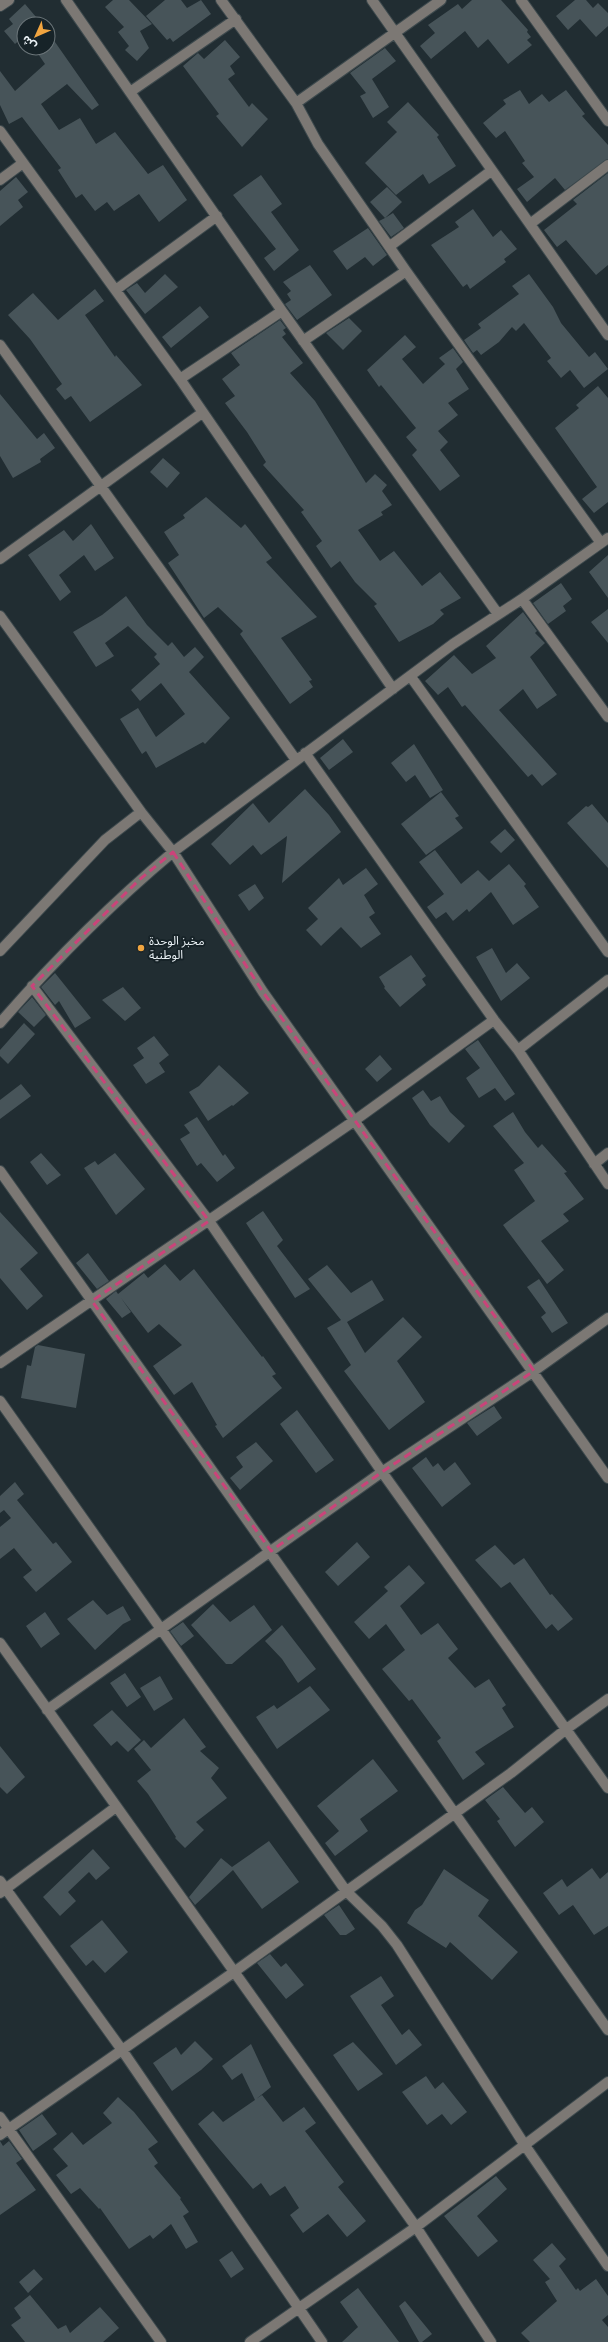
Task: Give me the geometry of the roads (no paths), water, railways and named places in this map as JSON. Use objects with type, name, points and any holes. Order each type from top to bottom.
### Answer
[{"type":"street","points":[[0,6],[9,0]]},
{"type":"street","points":[[66,0],[303,341],[498,614]]},
{"type":"street","points":[[0,1023],[32,986],[139,880],[173,852],[305,753],[412,677],[453,644],[522,599],[604,540],[406,271],[318,144],[296,103],[221,0]]},
{"type":"street","points":[[372,0],[608,335]]},
{"type":"street","points":[[296,103],[395,31],[441,0]]},
{"type":"street","points":[[521,0],[608,121]]},
{"type":"street","points":[[130,92],[236,19]]},
{"type":"street","points":[[0,131],[117,289],[394,689]]},
{"type":"street","points":[[0,180],[23,163]]},
{"type":"street","points":[[530,224],[608,165]]},
{"type":"street","points":[[390,246],[491,171]]},
{"type":"street","points":[[117,289],[217,216]]},
{"type":"street","points":[[303,341],[406,271]]},
{"type":"street","points":[[180,379],[282,311]]},
{"type":"street","points":[[0,345],[296,760]]},
{"type":"street","points":[[0,559],[202,412]]},
{"type":"street","points":[[522,599],[608,717]]},
{"type":"street","points":[[0,616],[140,812],[173,852],[263,992],[441,1246],[534,1371],[608,1478]]},
{"type":"street","points":[[412,677],[606,945]]},
{"type":"street","points":[[305,753],[494,1020],[518,1050],[608,1184]]},
{"type":"street","points":[[0,951],[105,840],[140,812]]},
{"type":"street","points":[[518,1050],[608,980]]},
{"type":"street","points":[[32,986],[209,1221],[382,1472],[565,1730],[608,1788]]},
{"type":"street","points":[[0,1363],[354,1121],[494,1020]]},
{"type":"street","points":[[594,1164],[608,1153]]},
{"type":"street","points":[[0,1171],[271,1551],[608,2030]]},
{"type":"street","points":[[47,1710],[382,1472],[534,1371],[608,1318]]},
{"type":"street","points":[[0,1401],[346,1891],[382,1926],[397,1945],[524,2144],[608,2266]]},
{"type":"street","points":[[0,1643],[416,2227],[491,2342]]},
{"type":"street","points":[[0,2135],[234,1972],[511,1773],[565,1730],[608,1699]]},
{"type":"street","points":[[116,1807],[2,1888],[122,2050],[322,2342]]},
{"type":"street","points":[[250,2342],[300,2309],[416,2227],[608,2082]]},
{"type":"street","points":[[0,2117],[161,2342]]},
{"type":"place","name":"مخبز الوحدة الوطنية","points":[[141,948]]}]
